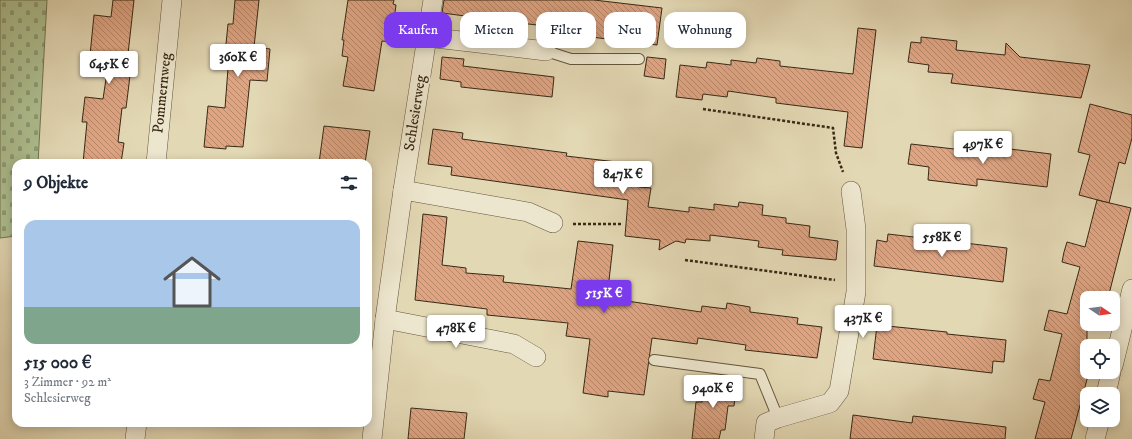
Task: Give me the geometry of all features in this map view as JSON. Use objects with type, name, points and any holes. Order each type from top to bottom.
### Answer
[{"type":"street","name":"Pommernweg","points":[[156,159],[172,0]]},
{"type":"street","name":"Schlesierweg","points":[[431,12],[433,0]]},
{"type":"street","points":[[452,40],[546,51]]},
{"type":"street","name":"Schlesierweg","points":[[372,439],[384,319],[425,48]]},
{"type":"street","points":[[403,190],[528,212],[553,223]]},
{"type":"street","points":[[764,439],[766,423],[830,403],[839,391],[856,283],[856,229],[851,191]]},
{"type":"street","points":[[1120,339],[1132,289]]},
{"type":"street","points":[[384,319],[514,344],[536,357]]},
{"type":"street","points":[[135,439],[136,427]]},
{"type":"street","points":[[1095,439],[1098,427]]},
{"type":"lane","points":[[546,51],[571,59],[638,59]]},
{"type":"lane","points":[[654,360],[760,374],[778,418]]},
{"type":"path","points":[[703,109],[833,128],[836,153],[851,191]]},
{"type":"path","points":[[553,223],[621,224]]},
{"type":"path","points":[[685,260],[856,283]]},
{"type":"green space","points":[[0,0],[47,0],[38,159],[12,159],[12,236],[0,238]]},
{"type":"building","points":[[113,0],[134,0],[128,54],[132,55],[129,84],[126,108],[122,108],[118,142],[124,143],[122,159],[83,159],[87,122],[82,122],[85,97],[103,99],[109,59],[106,59],[107,57],[90,55],[94,15],[111,17]]},
{"type":"building","points":[[235,0],[259,0],[254,47],[270,49],[267,81],[250,80],[243,147],[226,146],[226,149],[204,147],[208,106],[225,108],[229,55],[225,54],[228,24],[233,24]]},
{"type":"building","points":[[348,0],[394,0],[393,4],[396,5],[395,12],[384,12],[384,41],[382,41],[374,91],[343,86],[348,57],[342,56],[344,40],[342,40]]},
{"type":"building","points":[[444,0],[594,0],[662,8],[657,45],[656,12],[604,12],[604,39],[596,38],[596,12],[536,12],[536,25],[528,24],[528,12],[460,12],[460,15],[452,14],[452,12],[442,12]]},
{"type":"building","points":[[858,28],[876,30],[862,148],[844,146],[848,112],[776,103],[776,98],[728,91],[727,97],[703,94],[702,100],[676,97],[680,65],[706,68],[707,62],[731,65],[731,60],[756,63],[757,58],[780,61],[780,66],[853,74]]},
{"type":"building","points":[[921,37],[957,41],[956,50],[1005,55],[1006,43],[1020,57],[1090,65],[1081,98],[951,83],[953,74],[928,72],[929,65],[908,62],[911,42],[921,43]]},
{"type":"building","points":[[442,57],[464,59],[463,66],[554,77],[552,97],[461,87],[461,82],[440,79]]},
{"type":"building","points":[[647,57],[666,59],[664,79],[644,76]]},
{"type":"building","points":[[1090,104],[1132,115],[1132,138],[1125,164],[1119,162],[1109,203],[1079,195],[1090,155],[1078,152]]},
{"type":"building","points":[[324,126],[370,131],[366,159],[320,159]]},
{"type":"building","points":[[433,129],[463,133],[462,139],[567,153],[566,156],[642,165],[639,187],[651,188],[648,207],[689,212],[689,207],[714,210],[714,204],[738,207],[739,202],[763,205],[762,215],[786,218],[786,223],[810,226],[809,237],[838,241],[836,260],[782,255],[783,250],[758,247],[759,241],[710,235],[710,241],[686,239],[685,243],[676,241],[659,250],[660,240],[625,236],[628,200],[451,175],[452,167],[428,164]]},
{"type":"building","points":[[982,139],[1003,142],[1002,148],[1051,154],[1047,187],[977,179],[977,186],[928,180],[929,167],[908,164],[911,144],[980,152]]},
{"type":"building","points":[[1097,200],[1131,208],[1110,291],[1080,291],[1080,331],[1087,331],[1087,339],[1080,339],[1080,379],[1087,379],[1085,387],[1080,387],[1080,406],[1071,439],[1035,439],[1045,402],[1033,399],[1039,379],[1050,381],[1062,334],[1044,330],[1049,310],[1067,314],[1080,267],[1062,262],[1064,252],[1067,242],[1085,247]]},
{"type":"building","points":[[423,214],[447,217],[442,265],[466,268],[466,273],[504,276],[503,282],[571,289],[578,241],[613,245],[607,298],[701,312],[702,306],[726,309],[727,303],[750,307],[750,312],[798,318],[797,324],[822,327],[817,358],[745,350],[746,345],[698,338],[697,344],[652,338],[644,395],[608,391],[608,397],[583,393],[590,339],[566,336],[568,323],[487,315],[487,309],[415,300]]},
{"type":"building","points":[[888,234],[1007,248],[1003,282],[874,266],[877,240],[887,242]]},
{"type":"building","points":[[877,325],[1006,340],[1004,362],[993,361],[992,373],[873,359]]},
{"type":"building","points":[[704,379],[737,383],[734,406],[728,406],[725,430],[721,430],[719,439],[692,439],[696,402],[702,402]]},
{"type":"building","points":[[411,408],[467,413],[464,439],[408,439]]},
{"type":"building","points":[[853,415],[912,423],[913,416],[1006,427],[1005,439],[850,439]]}]
